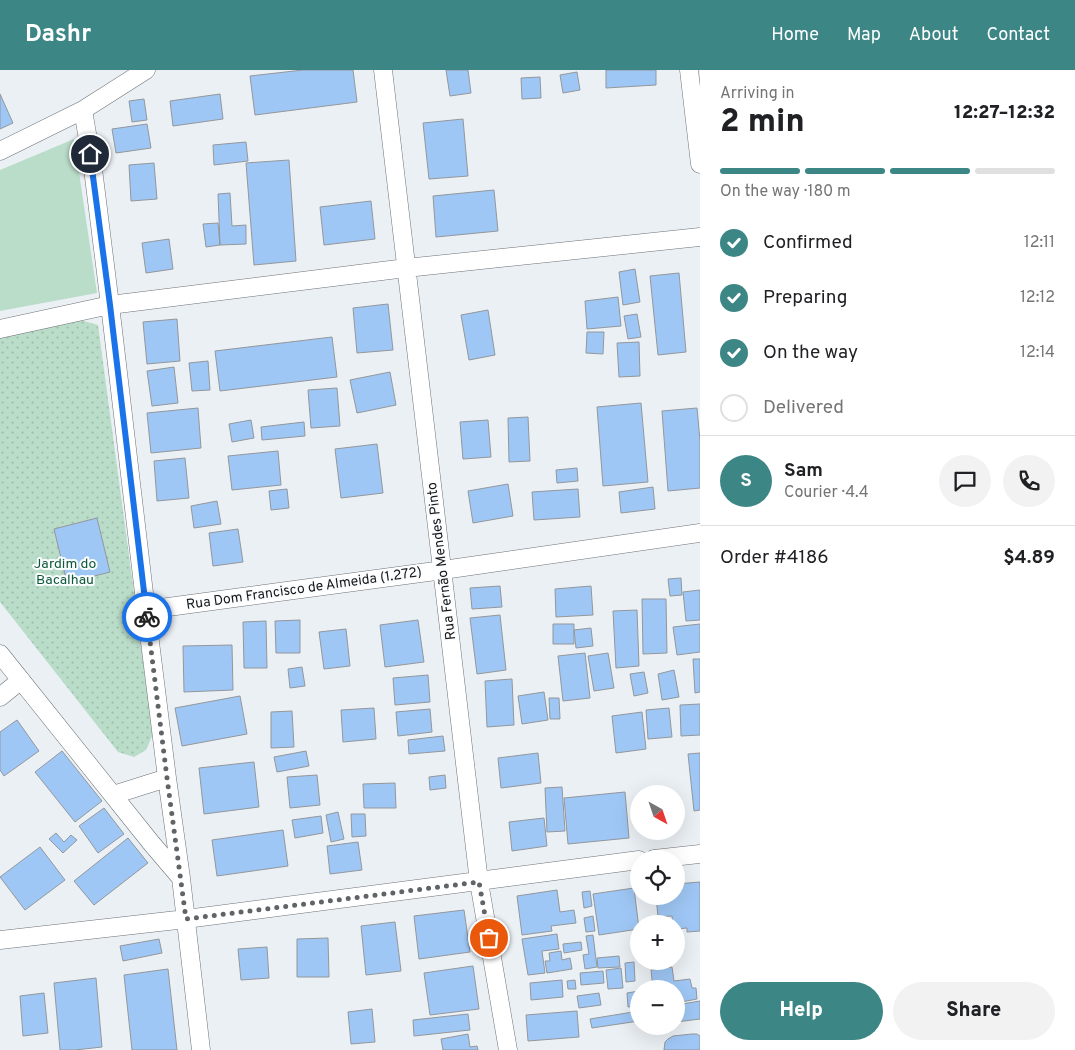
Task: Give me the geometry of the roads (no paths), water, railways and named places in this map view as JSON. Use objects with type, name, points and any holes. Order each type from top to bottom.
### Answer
[{"type":"street","points":[[0,151],[83,110],[146,70]]},
{"type":"street","name":"Rua Fernão Mendes Pinto","points":[[383,70],[479,882],[508,1050]]},
{"type":"street","points":[[689,70],[700,164]]},
{"type":"street","points":[[83,110],[93,169],[201,1050]]},
{"type":"street","points":[[0,329],[110,305],[406,268],[700,237]]},
{"type":"street","name":"Rua Dom Francisco de Almeida (1.272)","points":[[146,610],[700,533]]},
{"type":"street","points":[[0,654],[181,878]]},
{"type":"street","points":[[0,697],[21,680]]},
{"type":"street","points":[[113,795],[167,778]]},
{"type":"street","points":[[685,856],[700,854]]},
{"type":"street","points":[[0,940],[186,919],[630,861]]},
{"type":"park label","name":"Jardim do Bacalhau","points":[[65,572]]}]
